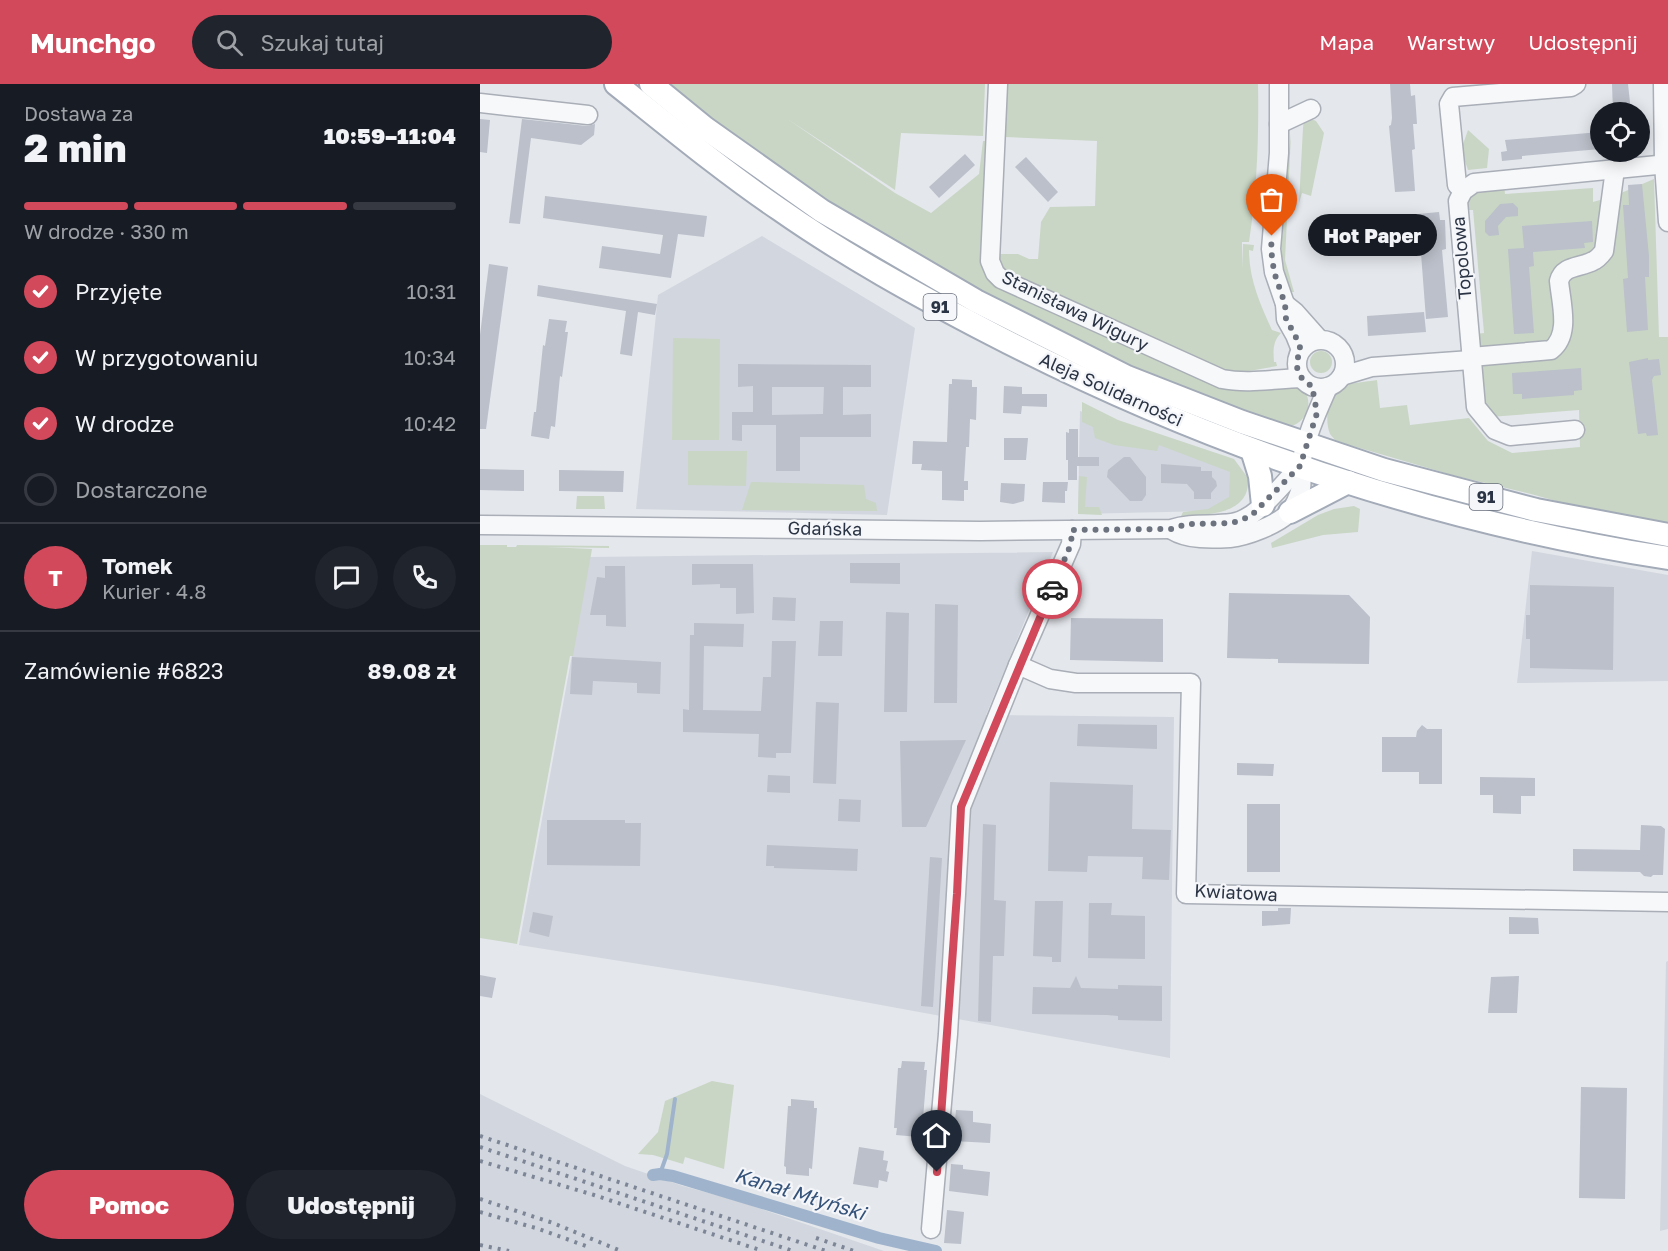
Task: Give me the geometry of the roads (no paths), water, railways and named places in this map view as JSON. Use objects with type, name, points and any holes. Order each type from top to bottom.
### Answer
[{"type":"main road","name":"Aleja Solidarności","points":[[616,84],[700,151],[780,210],[878,272],[1041,360],[1137,404],[1252,450],[1384,470],[1536,510],[1668,535]]},
{"type":"main road","name":"Aleja Solidarności","points":[[651,84],[705,128],[822,211],[976,301],[1127,377],[1303,456],[1348,482],[1423,506],[1524,531],[1668,558]]},
{"type":"main road","points":[[1252,450],[1260,476],[1263,505]]},
{"type":"main road","points":[[1290,512],[1348,482]]},
{"type":"street","name":"Stanisława Wigury","points":[[998,84],[990,253],[991,266],[1001,279],[1222,380],[1251,382],[1318,372]]},
{"type":"street","points":[[1279,84],[1277,185],[1271,249],[1279,290],[1285,304],[1286,319],[1318,372]]},
{"type":"street","points":[[1463,191],[1457,185],[1449,104],[1453,97],[1571,87],[1576,84]]},
{"type":"street","points":[[1664,96],[1668,222]]},
{"type":"street","points":[[480,103],[588,116]]},
{"type":"street","points":[[1279,124],[1311,109]]},
{"type":"street","name":"Topolowa","points":[[1575,430],[1510,436],[1495,430],[1476,406],[1458,201],[1463,191],[1474,183],[1666,164]]},
{"type":"street","points":[[1318,372],[1551,350],[1558,344],[1563,331],[1559,281],[1561,274],[1566,269],[1596,260],[1604,251],[1615,169]]},
{"type":"street","points":[[1285,304],[1319,339]]},
{"type":"street","points":[[1290,512],[1302,485],[1303,456],[1317,413],[1318,372],[1312,341],[1319,339],[1333,343],[1343,354],[1318,372]]},
{"type":"street","name":"Gdańska","points":[[480,525],[981,531],[1171,529],[1187,524],[1232,523],[1251,516],[1263,505],[1303,456]]},
{"type":"street","name":"Gdańska","points":[[1171,529],[1190,536],[1216,539],[1237,537],[1263,529],[1290,512]]},
{"type":"street","points":[[930,1228],[939,1152],[948,1034],[961,807],[1018,665],[1071,544],[1072,530]]},
{"type":"street","name":"Kwiatowa","points":[[1018,665],[1050,679],[1076,683],[1191,683],[1186,894],[1668,902]]},
{"type":"waterway","points":[[660,1174],[667,1154],[675,1099]]},
{"type":"waterway","name":"Kanał Młyński","points":[[653,1175],[673,1176],[879,1238],[936,1251]]},
{"type":"railway","points":[[480,1136],[826,1251]]},
{"type":"railway","points":[[480,1147],[793,1251]]},
{"type":"railway","points":[[480,1161],[594,1195],[763,1251]]},
{"type":"railway","points":[[480,1199],[553,1223],[621,1251]]},
{"type":"railway","points":[[480,1212],[539,1229],[586,1246]]},
{"type":"railway","points":[[816,1238],[854,1251]]},
{"type":"railway","points":[[480,1245],[509,1251]]},
{"type":"place","name":"Hot Paper","points":[[1272,236]]}]
